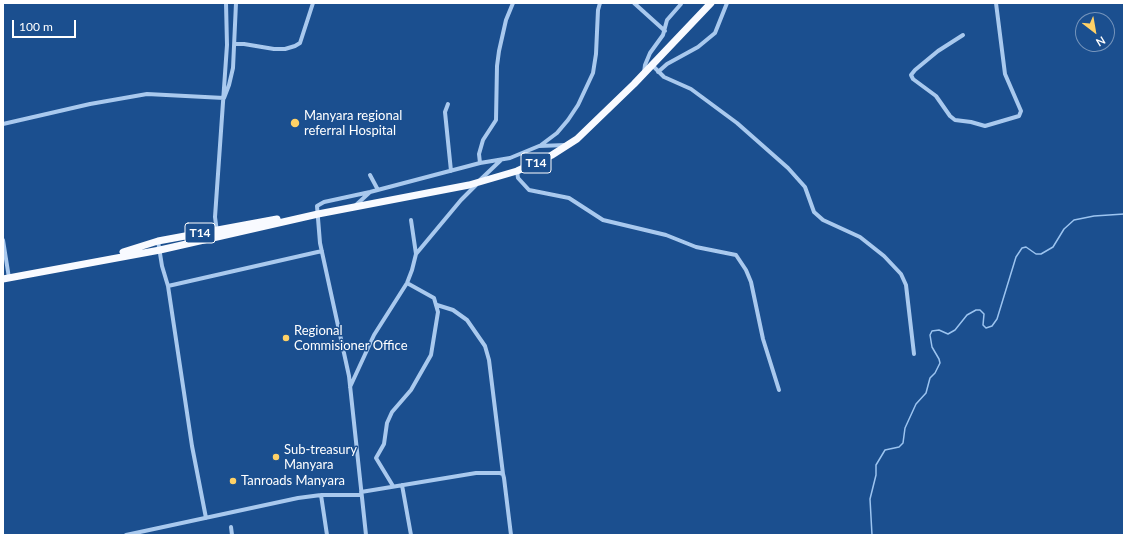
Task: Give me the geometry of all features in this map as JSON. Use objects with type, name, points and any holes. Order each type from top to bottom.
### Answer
[{"type":"highway","name":"T14","points":[[6,279],[98,260],[160,250],[262,221],[305,217],[478,183],[517,171],[570,145],[644,74],[711,3]]},
{"type":"highway","name":"T14","points":[[98,260],[158,241],[217,233]]},
{"type":"street","points":[[217,233],[215,217],[227,45],[226,3]]},
{"type":"street","points":[[224,98],[233,68],[236,3]]},
{"type":"street","points":[[235,44],[274,49],[285,49],[300,44],[313,3]]},
{"type":"street","points":[[480,163],[479,154],[483,140],[496,120],[497,66],[502,35],[513,3]]},
{"type":"street","points":[[539,146],[562,127],[578,105],[589,84],[595,63],[598,10],[600,3]]},
{"type":"street","points":[[634,3],[665,31]]},
{"type":"street","points":[[658,72],[667,64],[698,47],[715,33],[727,3]]},
{"type":"street","points":[[962,35],[938,51],[915,70],[911,75],[913,79],[936,96],[952,119],[972,122],[985,126],[1019,116],[1021,111],[1005,74],[996,3]]},
{"type":"street","points":[[644,74],[645,65],[650,53],[665,31],[667,20],[681,4]]},
{"type":"street","points":[[652,65],[664,77],[691,89],[737,123],[788,168],[805,187],[814,212],[823,220],[860,237],[884,256],[901,274],[906,285],[914,354]]},
{"type":"street","points":[[3,124],[90,104],[147,94],[224,98]]},
{"type":"street","points":[[448,104],[445,112],[452,171]]},
{"type":"street","points":[[366,535],[348,366],[318,234],[317,206],[320,203],[378,190],[480,163],[500,160],[539,146],[570,145]]},
{"type":"street","points":[[416,254],[461,200],[500,160]]},
{"type":"street","points":[[517,171],[518,178],[522,184],[530,190],[569,198],[603,220],[666,235],[696,247],[736,255],[744,265],[751,282],[765,345],[779,390]]},
{"type":"street","points":[[370,175],[378,190]]},
{"type":"street","points":[[354,207],[370,192]]},
{"type":"street","points":[[350,387],[380,324],[407,283],[414,264],[416,254],[410,220]]},
{"type":"street","points":[[3,240],[6,279]]},
{"type":"street","points":[[158,241],[168,286],[192,446],[206,518]]},
{"type":"street","points":[[168,286],[322,251]]},
{"type":"street","points":[[394,486],[376,458],[384,444],[387,423],[392,412],[411,390],[431,355],[436,328],[437,304],[434,298],[407,283]]},
{"type":"street","points":[[437,304],[453,310],[467,320],[485,346],[489,360],[511,535]]},
{"type":"street","points":[[126,535],[298,498],[361,493],[394,486],[476,473],[488,472],[503,474]]},
{"type":"street","points":[[402,485],[412,535]]},
{"type":"street","points":[[321,495],[325,534]]},
{"type":"street","points":[[231,527],[232,535]]},
{"type":"waterway","points":[[872,535],[870,499],[876,475],[876,465],[885,450],[899,447],[903,443],[905,428],[916,404],[926,393],[930,378],[935,373],[940,363],[932,347],[930,335],[932,331],[939,330],[948,334],[955,330],[967,315],[976,310],[980,310],[984,314],[983,325],[986,328],[992,326],[997,319],[1016,257],[1022,248],[1026,247],[1036,254],[1041,254],[1053,247],[1064,229],[1074,220],[1094,216],[1124,214]]},
{"type":"place","name":"Manyara regional referral Hospital","points":[[295,123]]},
{"type":"place","name":"Regional Commisioner Office","points":[[286,338]]},
{"type":"place","name":"Sub-treasury Manyara","points":[[276,457]]},
{"type":"place","name":"Tanroads Manyara","points":[[233,481]]}]
